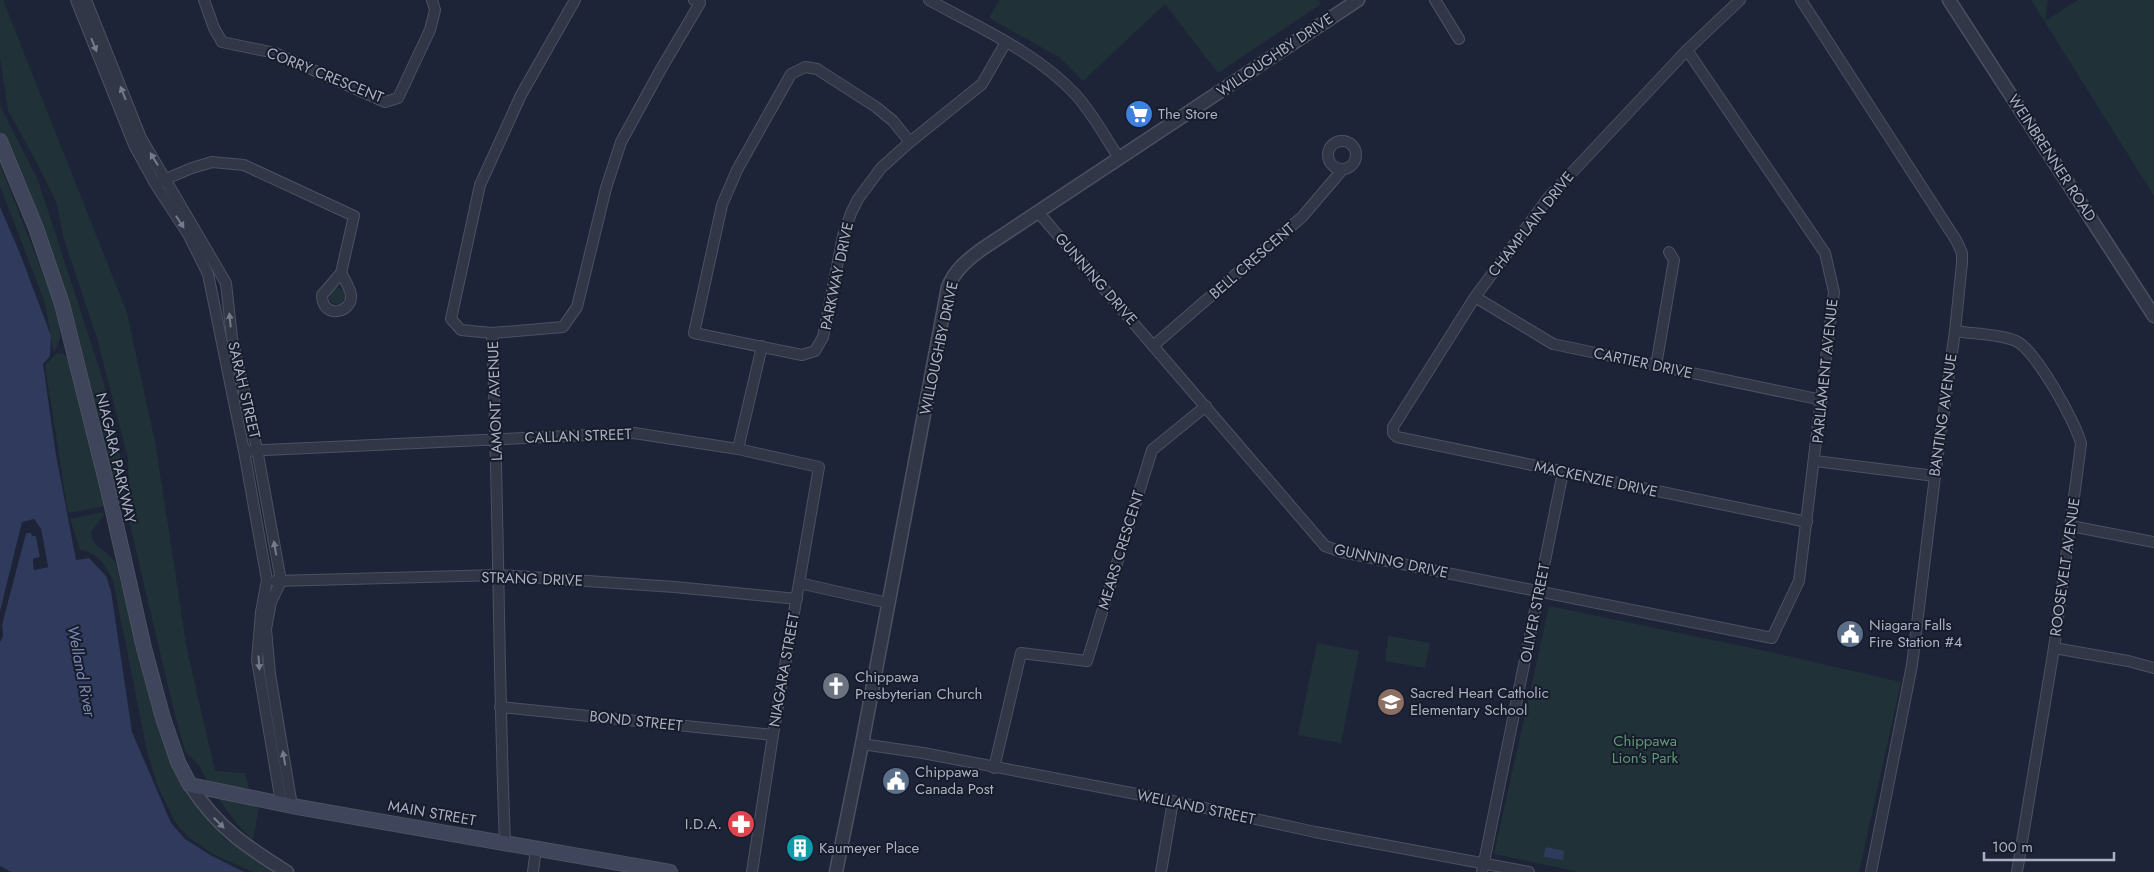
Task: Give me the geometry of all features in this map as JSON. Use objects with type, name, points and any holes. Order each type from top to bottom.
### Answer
[{"type":"main road","name":"NIAGARA PARKWAY","points":[[0,141],[36,228],[62,304],[108,489],[144,648],[163,718],[178,762],[190,785]]},
{"type":"main road","name":"MAIN STREET","points":[[190,785],[286,804],[670,872]]},
{"type":"street","name":"SARAH STREET","points":[[76,0],[134,145],[156,185],[188,234],[208,274],[244,451],[267,580],[261,612],[257,660],[286,804]]},
{"type":"street","name":"SARAH STREET","points":[[86,0],[141,138],[226,282],[232,338],[257,449],[281,581]]},
{"type":"street","name":"CORRY CRESCENT","points":[[204,0],[214,28],[222,42],[276,53],[386,102],[398,98],[430,30],[436,10],[432,0]]},
{"type":"street","points":[[492,333],[460,330],[451,319],[480,185],[520,95],[574,0]]},
{"type":"street","name":"LAMONT AVENUE","points":[[506,842],[500,707],[499,576],[492,333],[563,326],[576,306],[606,188],[621,142],[700,3],[694,0]]},
{"type":"street","points":[[929,0],[1041,63],[1069,88],[1084,105],[1119,158]]},
{"type":"street","name":"WILLOUGHBY DRIVE","points":[[836,872],[948,287],[952,278],[963,264],[1038,212],[1358,0]]},
{"type":"street","points":[[1435,0],[1459,39]]},
{"type":"street","name":"CHAMPLAIN DRIVE","points":[[1393,427],[1475,297],[1555,190],[1687,50],[1740,0]]},
{"type":"street","name":"BANTING AVENUE","points":[[1801,0],[1960,246],[1962,263],[1912,665],[1871,872]]},
{"type":"street","name":"WEINBRENNER ROAD","points":[[1949,0],[2154,316]]},
{"type":"street","name":"PARKWAY DRIVE","points":[[762,346],[802,355],[819,348],[823,337],[843,236],[851,213],[873,178],[910,142],[982,84],[1006,42]]},
{"type":"street","name":"PARLIAMENT AVENUE","points":[[1687,50],[1825,253],[1834,292],[1815,461],[1798,587],[1772,638]]},
{"type":"street","points":[[738,448],[762,346],[694,333],[722,205],[737,170],[791,74],[805,67],[817,69],[876,106],[910,142]]},
{"type":"street","points":[[156,185],[166,178],[212,162],[244,165],[354,216],[341,273]]},
{"type":"street","name":"BELL CRESCENT","points":[[1153,346],[1302,217],[1343,169]]},
{"type":"street","name":"GUNNING DRIVE","points":[[1038,212],[1206,406],[1319,541],[1332,549],[1772,638]]},
{"type":"street","points":[[1656,366],[1674,260],[1669,252]]},
{"type":"street","name":"CARTIER DRIVE","points":[[1475,297],[1553,344],[1822,400]]},
{"type":"street","name":"ROOSEVELT AVENUE","points":[[1955,331],[2016,341],[2031,354],[2058,395],[2079,436],[2081,444],[2054,648],[2017,872]]},
{"type":"street","name":"MEARS CRESCENT","points":[[994,768],[1021,653],[1087,661],[1152,450],[1206,406]]},
{"type":"street","name":"MACKENZIE DRIVE","points":[[1393,427],[1397,437],[1807,522]]},
{"type":"street","name":"CALLAN STREET","points":[[244,451],[634,433],[738,448],[819,467]]},
{"type":"street","points":[[1815,461],[1935,476]]},
{"type":"street","name":"NIAGARA STREET","points":[[752,872],[773,735],[819,467]]},
{"type":"street","name":"OLIVER STREET","points":[[1483,867],[1563,472]]},
{"type":"street","points":[[2071,526],[2154,542]]},
{"type":"street","name":"STRANG DRIVE","points":[[267,580],[499,576],[676,587],[796,599]]},
{"type":"street","points":[[281,581],[272,602],[266,629],[286,804]]},
{"type":"street","points":[[799,583],[888,603]]},
{"type":"street","points":[[2054,648],[2128,661],[2154,668]]},
{"type":"street","name":"BOND STREET","points":[[500,707],[773,735]]},
{"type":"street","name":"WELLAND STREET","points":[[862,744],[923,753],[1173,801],[1483,867],[1529,872]]},
{"type":"street","points":[[190,785],[205,808],[220,825],[237,840],[287,872]]},
{"type":"street","points":[[1161,872],[1173,801]]},
{"type":"street","points":[[533,872],[536,848]]},
{"type":"green space","points":[[0,0],[3,0],[127,313],[156,447],[187,650],[215,771],[245,773],[249,789],[210,786],[199,765],[185,751],[129,521],[128,458],[97,338],[63,236],[57,204],[8,110],[0,57]]},
{"type":"green space","points":[[999,0],[1318,0],[1321,4],[1218,73],[1165,4],[1083,81],[1059,57],[989,18]]},
{"type":"green space","points":[[2031,0],[2048,0],[2045,21],[2078,0],[2154,0],[2154,196]]},
{"type":"green space","points":[[0,106],[38,180],[103,380],[118,440],[125,492],[123,501],[118,504],[78,340],[24,186],[0,132]]},
{"type":"green space","points":[[0,164],[58,313],[60,338],[54,353],[45,303],[0,186]]},
{"type":"green space","points":[[337,288],[345,296],[337,304],[329,296]]},
{"type":"green space","points":[[62,353],[69,359],[105,506],[68,513],[45,365],[56,354]]},
{"type":"green space","points":[[103,512],[104,515],[91,532],[92,538],[97,546],[109,555],[116,564],[142,668],[172,766],[188,794],[225,839],[274,872],[252,872],[213,854],[188,837],[175,822],[157,785],[147,751],[113,580],[96,556],[80,550],[70,519]]},
{"type":"green space","name":"Chippawa Lion's Park","points":[[1549,606],[1766,651],[1901,682],[1859,872],[1579,872],[1494,854]]},
{"type":"green space","points":[[1388,636],[1430,643],[1425,668],[1385,661]]},
{"type":"green space","points":[[1317,643],[1359,651],[1341,743],[1298,735]]},
{"type":"green space","points":[[1385,688],[1391,688],[1395,695],[1391,702],[1385,702],[1381,698],[1381,692]]},
{"type":"green space","points":[[218,798],[259,807],[253,840],[238,825]]},
{"type":"water","name":"Welland River","points":[[0,207],[51,336],[50,356],[43,364],[56,455],[76,560],[89,558],[106,576],[111,591],[132,732],[171,823],[185,839],[212,856],[244,872],[11,872],[0,866],[0,642],[3,636],[2,624],[26,533],[36,536],[40,557],[33,559],[34,570],[48,567],[41,529],[34,519],[22,523],[0,612]]},
{"type":"water","points":[[1546,847],[1564,851],[1563,860],[1543,857]]},
{"type":"pier","points":[[34,519],[41,529],[48,567],[34,570],[33,559],[40,557],[36,536],[26,533],[2,624],[3,636],[0,642],[2,614],[0,615],[0,612],[22,522]],"holes":[[[33,522],[38,530],[45,565],[36,567],[35,561],[42,557],[38,534],[32,530],[24,531],[10,584],[25,524]]]},
{"type":"place","name":"The Store","points":[[1139,114]]},
{"type":"place","name":"Niagara Falls Fire Station #4","points":[[1850,634]]},
{"type":"place","name":"Chippawa Presbyterian Church","points":[[836,686]]},
{"type":"place","name":"Sacred Heart Catholic Elementary School","points":[[1391,702]]},
{"type":"place","name":"Chippawa Canada Post","points":[[896,781]]},
{"type":"place","name":"I.D.A.","points":[[741,824]]},
{"type":"place","name":"Kaumeyer Place","points":[[800,848]]}]
